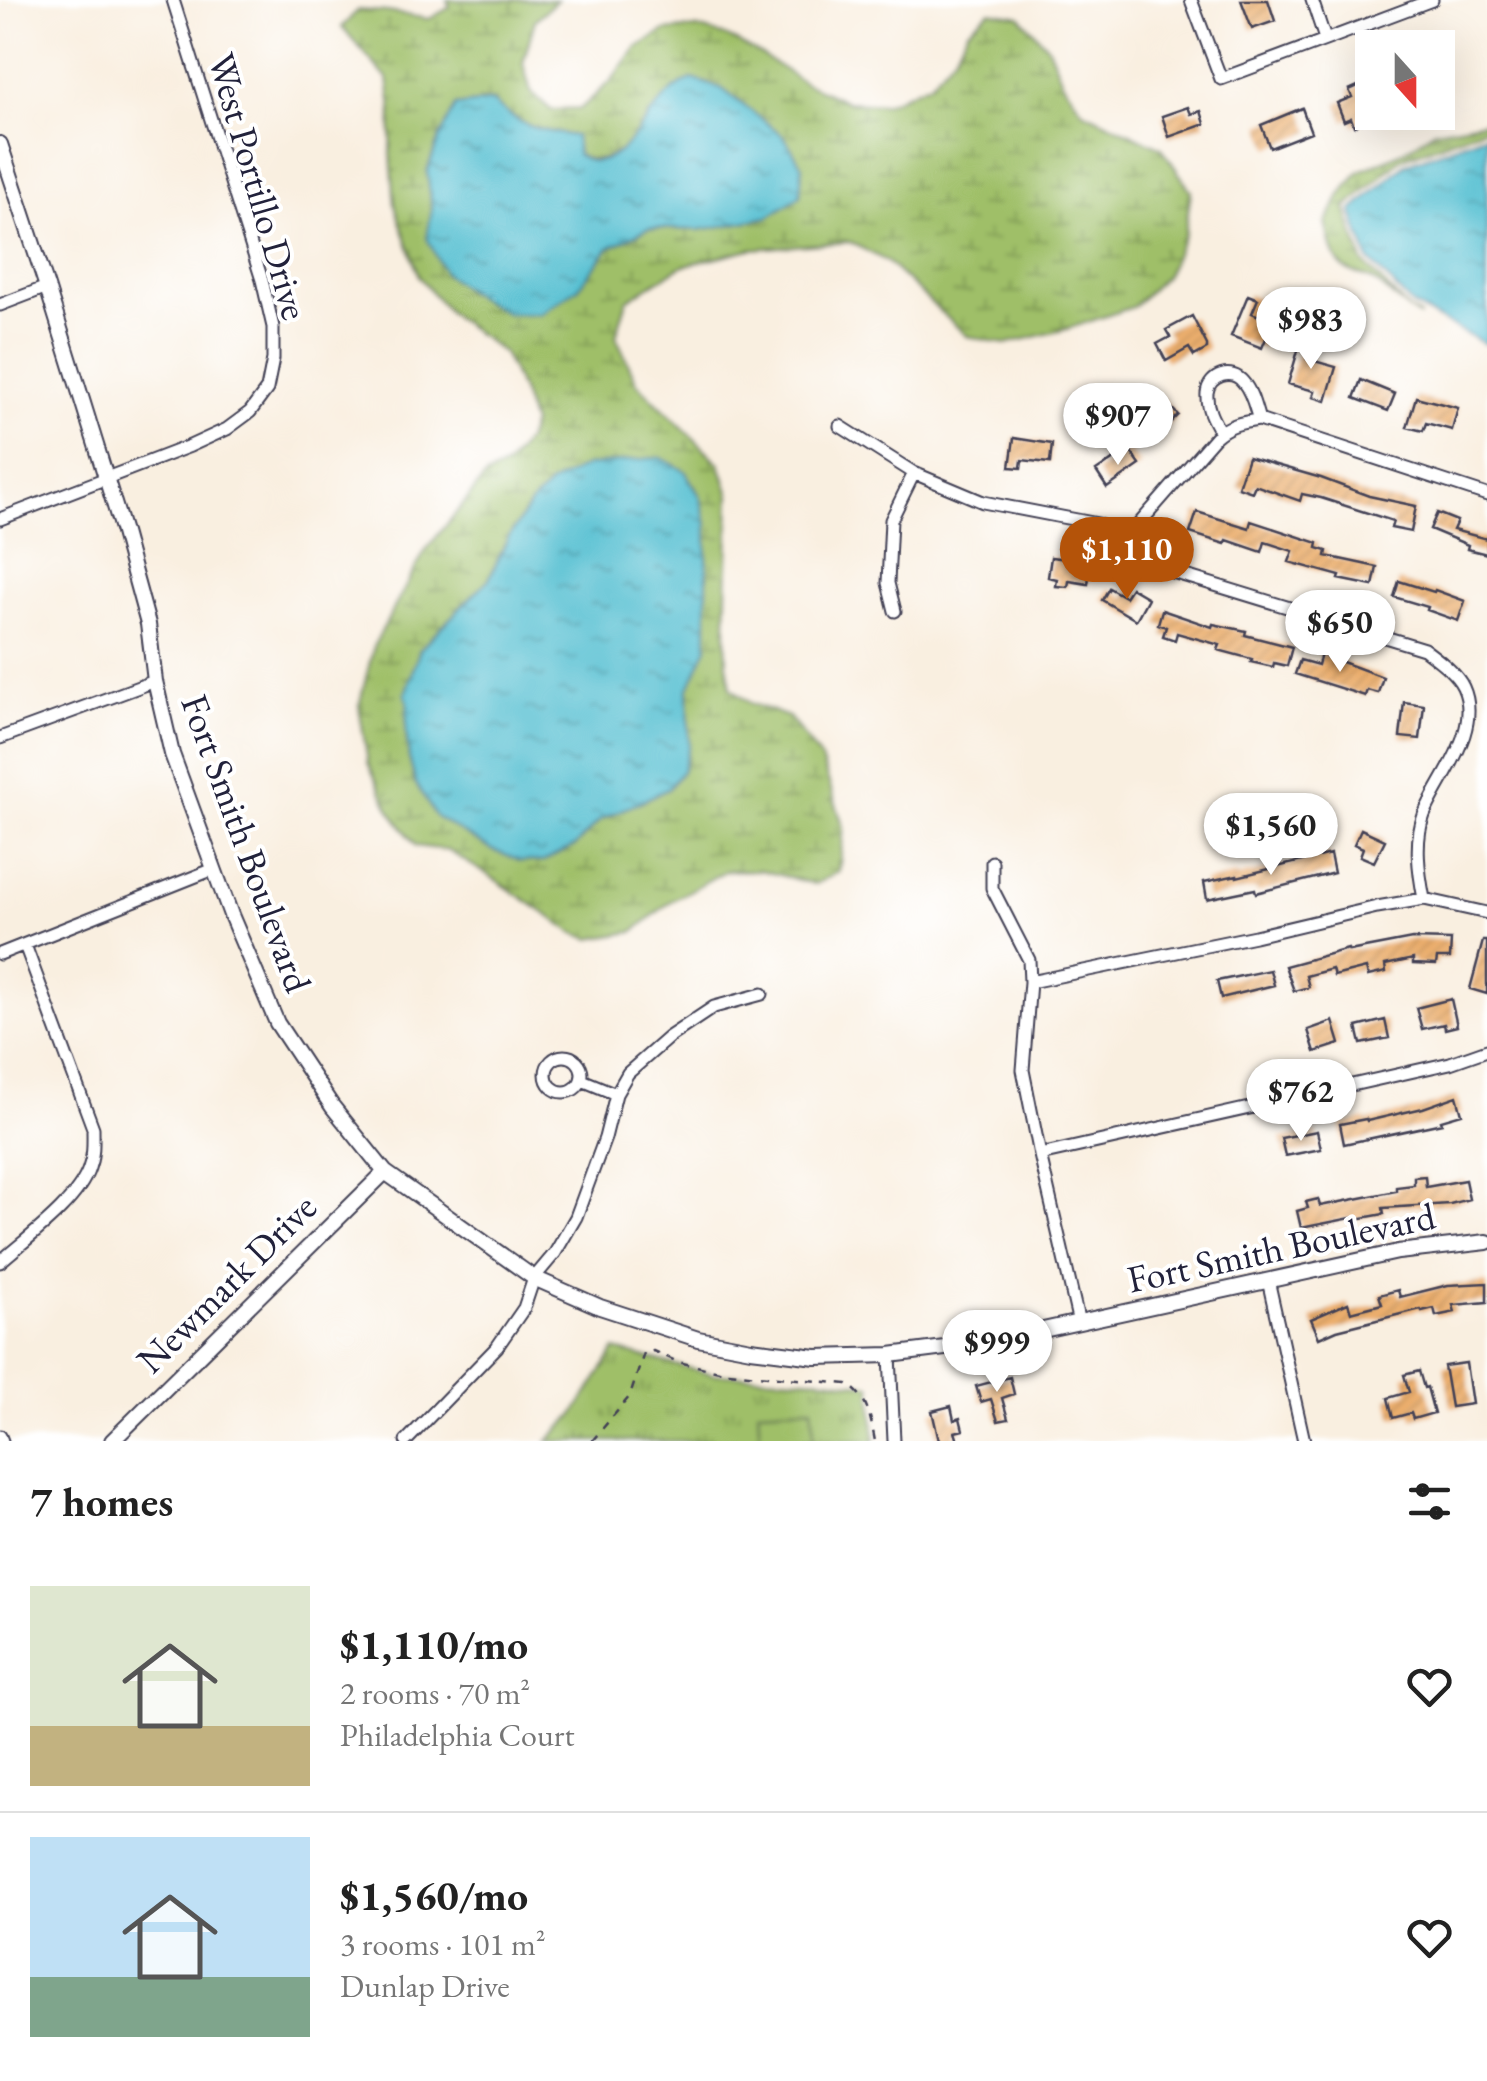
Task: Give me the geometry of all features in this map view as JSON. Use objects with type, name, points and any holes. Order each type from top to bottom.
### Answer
[{"type":"street","name":"West Portillo Drive","points":[[106,477],[227,429],[250,412],[267,389],[273,359],[273,327],[262,280],[173,0]]},
{"type":"street","points":[[1192,0],[1221,79],[1432,0]]},
{"type":"street","points":[[1312,0],[1325,39]]},
{"type":"street","name":"Fort Smith Boulevard","points":[[0,144],[106,477],[148,624],[155,681],[172,754],[236,928],[278,1023],[332,1106],[385,1172],[534,1278],[600,1306],[698,1339],[816,1357],[890,1354],[984,1343],[1398,1252],[1487,1242]]},
{"type":"street","points":[[0,305],[47,287]]},
{"type":"street","points":[[1220,432],[1209,410],[1208,388],[1226,374],[1234,374],[1246,386],[1259,420]]},
{"type":"street","points":[[1125,540],[1220,432],[1259,420],[1487,494]]},
{"type":"street","points":[[840,426],[914,473],[983,502],[1098,524],[1166,570],[1424,649],[1444,665],[1463,686],[1468,712],[1462,742],[1423,818],[1418,852],[1424,899]]},
{"type":"street","points":[[894,611],[888,583],[892,520],[914,473]]},
{"type":"street","points":[[0,519],[106,477]]},
{"type":"street","points":[[0,738],[155,681]]},
{"type":"street","points":[[992,862],[992,888],[1029,960],[1024,1070],[1078,1322]]},
{"type":"street","points":[[0,954],[214,869]]},
{"type":"street","points":[[1030,982],[1255,936],[1377,906],[1424,899],[1487,913]]},
{"type":"street","points":[[0,1262],[78,1192],[93,1154],[94,1128],[25,944]]},
{"type":"street","points":[[406,1441],[497,1347],[524,1308],[534,1278],[576,1217],[605,1138],[616,1094],[628,1072],[669,1037],[714,1007],[762,994]]},
{"type":"street","points":[[1040,1155],[1450,1064],[1487,1050]]},
{"type":"street","points":[[582,1080],[616,1094]]},
{"type":"street","name":"Newmark Drive","points":[[112,1441],[385,1172]]},
{"type":"street","points":[[1268,1280],[1304,1441]]},
{"type":"street","points":[[890,1354],[894,1441]]},
{"type":"path","points":[[592,1441],[630,1396],[644,1353],[653,1351],[678,1362],[719,1371],[846,1384],[866,1403],[875,1441]]},
{"type":"green space","points":[[447,0],[557,0],[535,20],[523,63],[531,92],[551,110],[580,109],[611,81],[636,48],[665,31],[697,28],[725,36],[805,83],[847,102],[884,104],[930,83],[955,54],[968,30],[990,11],[1020,16],[1048,47],[1063,83],[1083,111],[1162,148],[1191,191],[1185,233],[1166,275],[1133,307],[1005,344],[967,336],[886,261],[850,242],[750,249],[682,266],[627,300],[616,336],[637,383],[720,464],[730,495],[726,630],[731,688],[750,703],[789,717],[821,759],[844,828],[839,872],[815,884],[760,870],[725,871],[670,902],[633,932],[591,939],[574,933],[447,850],[416,846],[390,810],[368,763],[359,706],[374,645],[425,551],[486,476],[506,466],[526,441],[532,424],[503,353],[449,313],[419,277],[395,206],[388,80],[342,27],[358,10],[429,19],[450,7]],"holes":[[[492,101],[530,126],[574,136],[577,155],[589,159],[620,151],[649,115],[768,217],[698,230],[649,228],[609,248],[578,288],[507,313],[445,274],[428,238],[432,208],[427,171],[438,141],[457,106]],[[611,464],[707,524],[705,609],[688,690],[689,745],[682,771],[668,789],[600,820],[575,846],[416,784],[406,731],[408,702],[420,649],[489,579],[508,538],[530,505],[586,466]]]},
{"type":"green space","points":[[1487,121],[1487,127],[1401,159],[1346,208],[1363,262],[1408,309],[1371,280],[1341,265],[1326,223],[1358,172],[1402,152],[1435,130],[1455,130],[1455,127]]},
{"type":"green space","points":[[615,1350],[713,1374],[871,1385],[875,1441],[548,1441],[574,1415]]},
{"type":"green space","points":[[812,1407],[814,1439],[760,1441],[758,1410]]},
{"type":"water","points":[[692,79],[721,88],[784,136],[802,166],[800,196],[768,217],[698,230],[649,228],[609,248],[578,288],[540,314],[508,314],[445,274],[427,238],[432,208],[427,172],[456,106],[492,101],[530,126],[575,136],[577,154],[591,161],[619,152],[665,98]]},
{"type":"water","points":[[1487,134],[1487,345],[1412,305],[1368,259],[1352,211],[1405,164]]},
{"type":"water","points":[[660,457],[685,471],[700,496],[707,524],[707,647],[688,690],[689,745],[682,771],[668,789],[600,820],[575,846],[542,862],[520,861],[492,850],[436,817],[416,784],[409,758],[405,694],[420,649],[489,579],[508,538],[550,484],[586,466]]},
{"type":"building","points":[[1241,0],[1268,0],[1275,21],[1252,29]]},
{"type":"building","points":[[1355,87],[1354,126],[1351,118],[1344,121],[1337,103],[1352,97],[1349,90]]},
{"type":"building","points":[[1188,107],[1191,114],[1201,111],[1205,124],[1169,137],[1162,116]]},
{"type":"building","points":[[1302,108],[1311,132],[1270,148],[1261,125]]},
{"type":"building","points":[[1248,295],[1258,299],[1252,313],[1273,322],[1262,348],[1231,336]]},
{"type":"building","points":[[1192,316],[1207,349],[1194,356],[1189,348],[1166,361],[1157,344],[1170,337],[1166,330]]},
{"type":"building","points":[[1303,334],[1314,337],[1307,359],[1336,367],[1326,401],[1313,397],[1315,391],[1288,384]]},
{"type":"building","points":[[1361,380],[1395,394],[1388,411],[1354,398]]},
{"type":"building","points":[[1416,397],[1458,408],[1452,430],[1426,423],[1423,431],[1407,427]]},
{"type":"building","points":[[1162,398],[1178,415],[1149,443],[1132,426]]},
{"type":"building","points":[[1014,438],[1052,444],[1050,463],[1022,460],[1021,468],[1010,467]]},
{"type":"building","points":[[1129,449],[1140,465],[1107,488],[1096,471]]},
{"type":"building","points":[[1248,457],[1369,496],[1416,506],[1411,532],[1391,528],[1393,521],[1321,498],[1302,494],[1300,501],[1255,485],[1252,492],[1238,487]]},
{"type":"building","points":[[1197,512],[1249,528],[1251,521],[1318,543],[1317,548],[1327,551],[1326,556],[1377,567],[1373,586],[1289,562],[1293,551],[1265,542],[1262,552],[1190,533]]},
{"type":"building","points":[[1437,513],[1457,521],[1453,530],[1487,539],[1487,554],[1467,549],[1468,545],[1430,529]]},
{"type":"building","points":[[1051,557],[1091,562],[1088,584],[1069,581],[1068,587],[1056,586],[1057,579],[1048,577]]},
{"type":"building","points":[[1399,581],[1465,601],[1458,621],[1394,597]]},
{"type":"building","points":[[1109,588],[1125,597],[1131,588],[1148,598],[1136,620],[1102,600]]},
{"type":"building","points":[[1162,610],[1292,647],[1287,666],[1251,662],[1252,659],[1218,650],[1220,645],[1177,633],[1175,640],[1163,636],[1166,627],[1158,624]]},
{"type":"building","points":[[1321,654],[1383,677],[1378,693],[1367,690],[1365,696],[1295,674],[1300,660],[1318,665]]},
{"type":"building","points":[[1404,702],[1424,705],[1420,739],[1400,737]]},
{"type":"building","points":[[1361,829],[1385,840],[1374,862],[1360,856],[1363,848],[1354,844]]},
{"type":"building","points":[[1330,854],[1334,873],[1256,893],[1255,889],[1207,899],[1204,882]]},
{"type":"building","points":[[1412,939],[1451,940],[1450,958],[1437,958],[1436,965],[1413,964],[1413,959],[1385,965],[1386,972],[1368,976],[1366,968],[1334,976],[1332,969],[1306,976],[1309,987],[1294,991],[1285,966],[1348,949]]},
{"type":"building","points":[[1483,941],[1487,941],[1487,994],[1470,989]]},
{"type":"building","points":[[1270,970],[1274,985],[1221,998],[1217,981]]},
{"type":"building","points":[[1451,999],[1457,1026],[1445,1029],[1444,1024],[1422,1029],[1416,1008]]},
{"type":"building","points":[[1385,1020],[1389,1038],[1361,1044],[1357,1027]]},
{"type":"building","points":[[1333,1021],[1340,1044],[1315,1052],[1308,1030]]},
{"type":"building","points":[[1457,1096],[1462,1114],[1441,1120],[1442,1123],[1344,1144],[1340,1124],[1423,1108]]},
{"type":"building","points":[[1317,1131],[1321,1149],[1285,1156],[1281,1138]]},
{"type":"building","points":[[1425,1176],[1426,1187],[1465,1180],[1469,1199],[1383,1208],[1384,1214],[1301,1228],[1297,1211],[1308,1208],[1306,1202],[1318,1199],[1320,1206],[1396,1191],[1396,1187],[1414,1185],[1414,1177]]},
{"type":"building","points":[[1487,1283],[1487,1302],[1453,1305],[1455,1312],[1436,1316],[1434,1308],[1421,1309],[1319,1338],[1311,1319],[1348,1303],[1351,1312],[1382,1304],[1379,1295],[1398,1290],[1400,1297],[1448,1285]]},
{"type":"building","points":[[1466,1363],[1472,1404],[1451,1407],[1444,1366]]},
{"type":"building","points":[[1419,1371],[1434,1413],[1413,1419],[1411,1413],[1393,1418],[1388,1398],[1409,1392],[1404,1375]]},
{"type":"building","points":[[1010,1377],[1014,1394],[1002,1398],[1008,1419],[998,1421],[991,1399],[981,1402],[976,1386]]},
{"type":"building","points":[[951,1406],[954,1420],[960,1418],[963,1430],[955,1432],[958,1441],[939,1441],[932,1411]]}]
